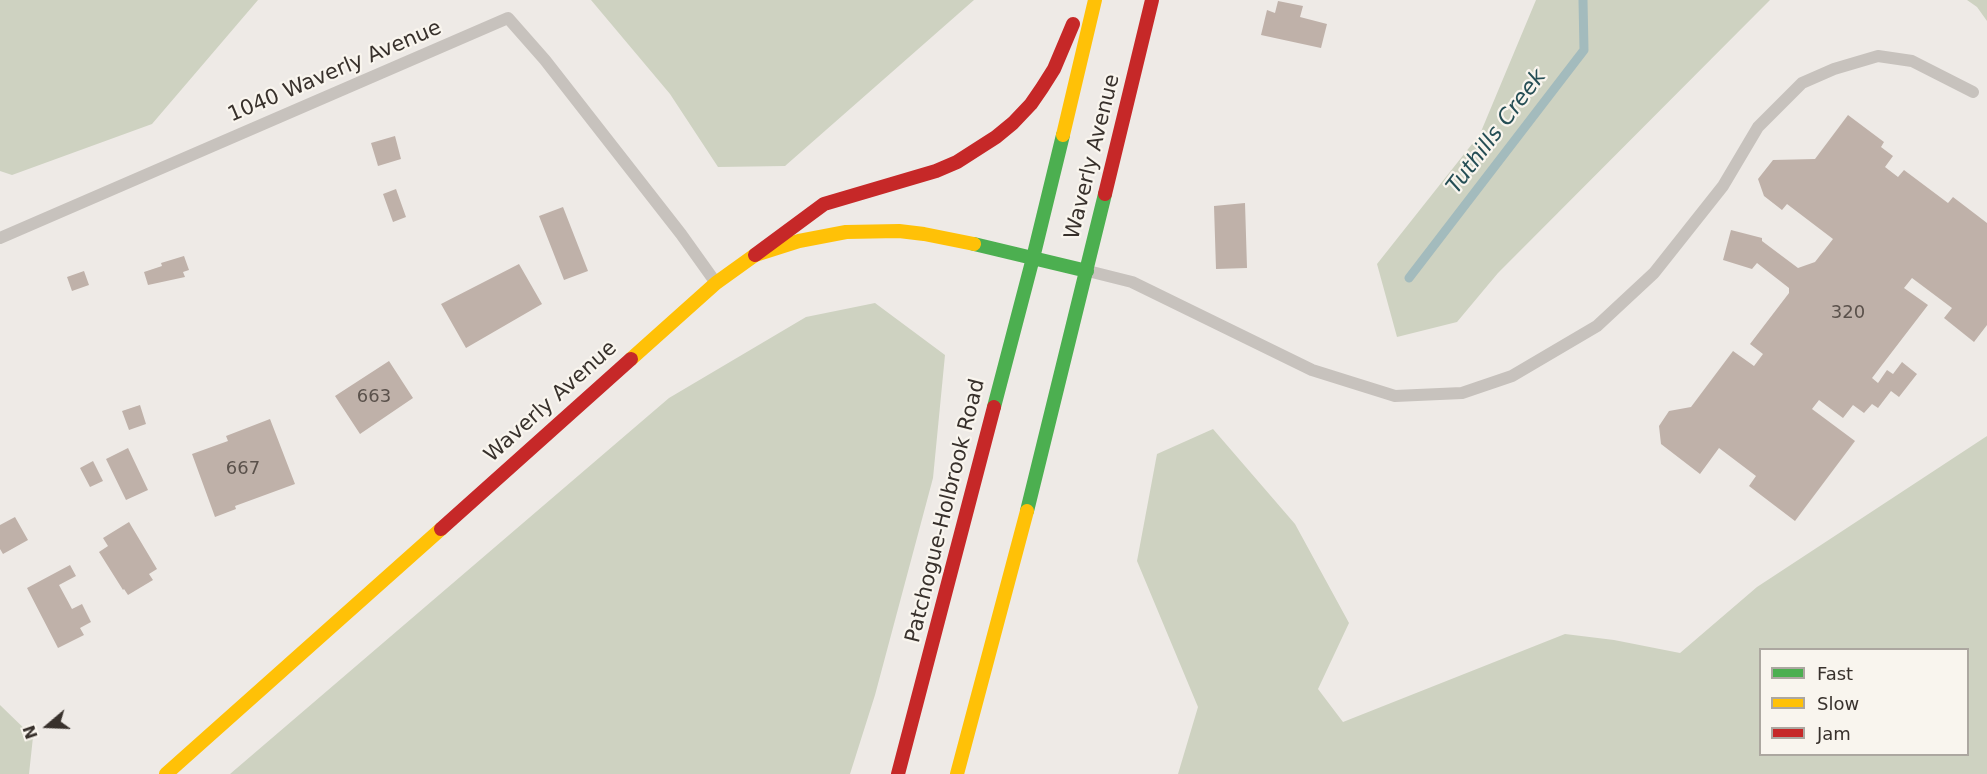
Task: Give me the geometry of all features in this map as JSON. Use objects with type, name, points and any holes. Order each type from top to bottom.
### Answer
[{"type":"main road","points":[[755,255],[824,204],[936,171],[957,162],[996,137],[1031,104],[1042,88],[1054,69],[1083,0]]},
{"type":"main road","name":"Waverly Avenue","points":[[1033,258],[1095,0]]},
{"type":"main road","name":"Waverly Avenue","points":[[166,774],[716,283],[755,255],[811,238],[846,232],[873,231],[924,234],[1087,271],[1152,0]]},
{"type":"main road","name":"Patchogue-Holbrook Road","points":[[898,774],[1033,258]]},
{"type":"main road","points":[[957,774],[1017,550],[1087,271]]},
{"type":"lane","name":"1040 Waverly Avenue","points":[[0,238],[508,18],[545,60],[681,234],[716,283]]},
{"type":"lane","points":[[1087,271],[1132,282],[1312,370],[1395,396],[1462,393],[1512,376],[1597,326],[1654,273],[1723,186],[1758,127],[1802,83],[1834,69],[1878,56],[1912,60],[1973,92]]},
{"type":"green space","points":[[0,0],[258,0],[152,124],[12,175],[0,171]]},
{"type":"green space","points":[[591,0],[974,0],[785,166],[718,167],[670,94]]},
{"type":"green space","points":[[1536,0],[1770,0],[1498,273],[1457,322],[1397,337],[1377,264],[1480,134]]},
{"type":"green space","points":[[1967,0],[1987,0],[1987,21],[1977,7]]},
{"type":"green space","points":[[875,303],[945,355],[933,478],[875,695],[850,774],[230,774],[669,398],[806,317]]},
{"type":"green space","points":[[1213,429],[1295,524],[1349,623],[1318,689],[1343,722],[1565,634],[1614,640],[1680,653],[1757,587],[1987,436],[1987,774],[1178,774],[1198,707],[1137,561],[1157,454]]},
{"type":"green space","points":[[0,705],[33,737],[29,774],[0,774]]},
{"type":"building","points":[[1278,1],[1303,6],[1300,17],[1327,24],[1321,48],[1261,35],[1267,10],[1275,13]]},
{"type":"building","points":[[1848,115],[1884,142],[1881,147],[1893,156],[1885,167],[1898,177],[1904,170],[1948,203],[1953,197],[1987,223],[1987,325],[1974,342],[1944,318],[1952,308],[1912,278],[1904,288],[1928,305],[1872,378],[1878,383],[1887,370],[1893,374],[1902,362],[1917,374],[1899,397],[1891,391],[1878,408],[1872,404],[1864,413],[1853,405],[1843,418],[1819,400],[1812,409],[1855,441],[1795,521],[1749,486],[1756,476],[1719,448],[1700,474],[1661,444],[1659,426],[1669,411],[1691,407],[1733,351],[1754,366],[1763,354],[1750,344],[1789,293],[1789,288],[1757,263],[1752,269],[1723,260],[1731,230],[1762,238],[1762,241],[1798,268],[1815,262],[1833,239],[1787,204],[1782,210],[1764,196],[1758,179],[1773,160],[1815,159]]},
{"type":"building","points":[[395,136],[401,159],[378,166],[371,143]]},
{"type":"building","points":[[396,189],[406,217],[393,222],[383,194]]},
{"type":"building","points":[[1245,203],[1247,268],[1216,269],[1214,206]]},
{"type":"building","points":[[563,207],[588,271],[564,280],[539,216]]},
{"type":"building","points":[[184,256],[189,270],[183,272],[185,277],[148,285],[144,272],[162,266],[161,263]]},
{"type":"building","points":[[519,264],[542,304],[466,348],[441,304]]},
{"type":"building","points":[[84,271],[89,285],[72,291],[67,277]]},
{"type":"building","points":[[389,361],[413,398],[360,434],[335,396]]},
{"type":"building","points":[[140,405],[146,424],[129,430],[122,411]]},
{"type":"building","points":[[270,419],[295,484],[235,506],[236,509],[215,517],[192,454],[228,441],[226,436]]},
{"type":"building","points":[[128,448],[148,490],[126,500],[106,459]]},
{"type":"building","points":[[93,461],[103,481],[90,487],[80,468]]},
{"type":"building","points":[[15,517],[28,540],[3,554],[0,549],[0,525]]},
{"type":"building","points":[[129,522],[157,569],[149,574],[153,580],[128,595],[99,552],[108,546],[103,538]]},
{"type":"building","points":[[70,565],[76,576],[59,585],[72,609],[82,604],[91,622],[80,628],[84,635],[58,648],[27,588]]},
{"type":"waterway","name":"Tuthills Creek","points":[[1409,278],[1584,50],[1583,0]]},
{"type":"traffic: fast","points":[[994,407],[1063,135]]},
{"type":"traffic: fast","points":[[1027,511],[1105,194]]},
{"type":"traffic: fast","points":[[974,244],[1087,271]]},
{"type":"traffic: slow","points":[[1063,135],[1095,0]]},
{"type":"traffic: slow","points":[[631,359],[716,283],[755,255],[799,241],[846,232],[899,231],[974,244]]},
{"type":"traffic: slow","points":[[957,774],[1027,511]]},
{"type":"traffic: slow","points":[[166,774],[441,529]]},
{"type":"traffic: jam","points":[[1105,194],[1152,0]]},
{"type":"traffic: jam","points":[[755,255],[824,204],[936,171],[957,162],[996,137],[1031,104],[1042,88],[1054,69],[1073,24]]},
{"type":"traffic: jam","points":[[441,529],[631,359]]},
{"type":"traffic: jam","points":[[898,774],[994,407]]}]
